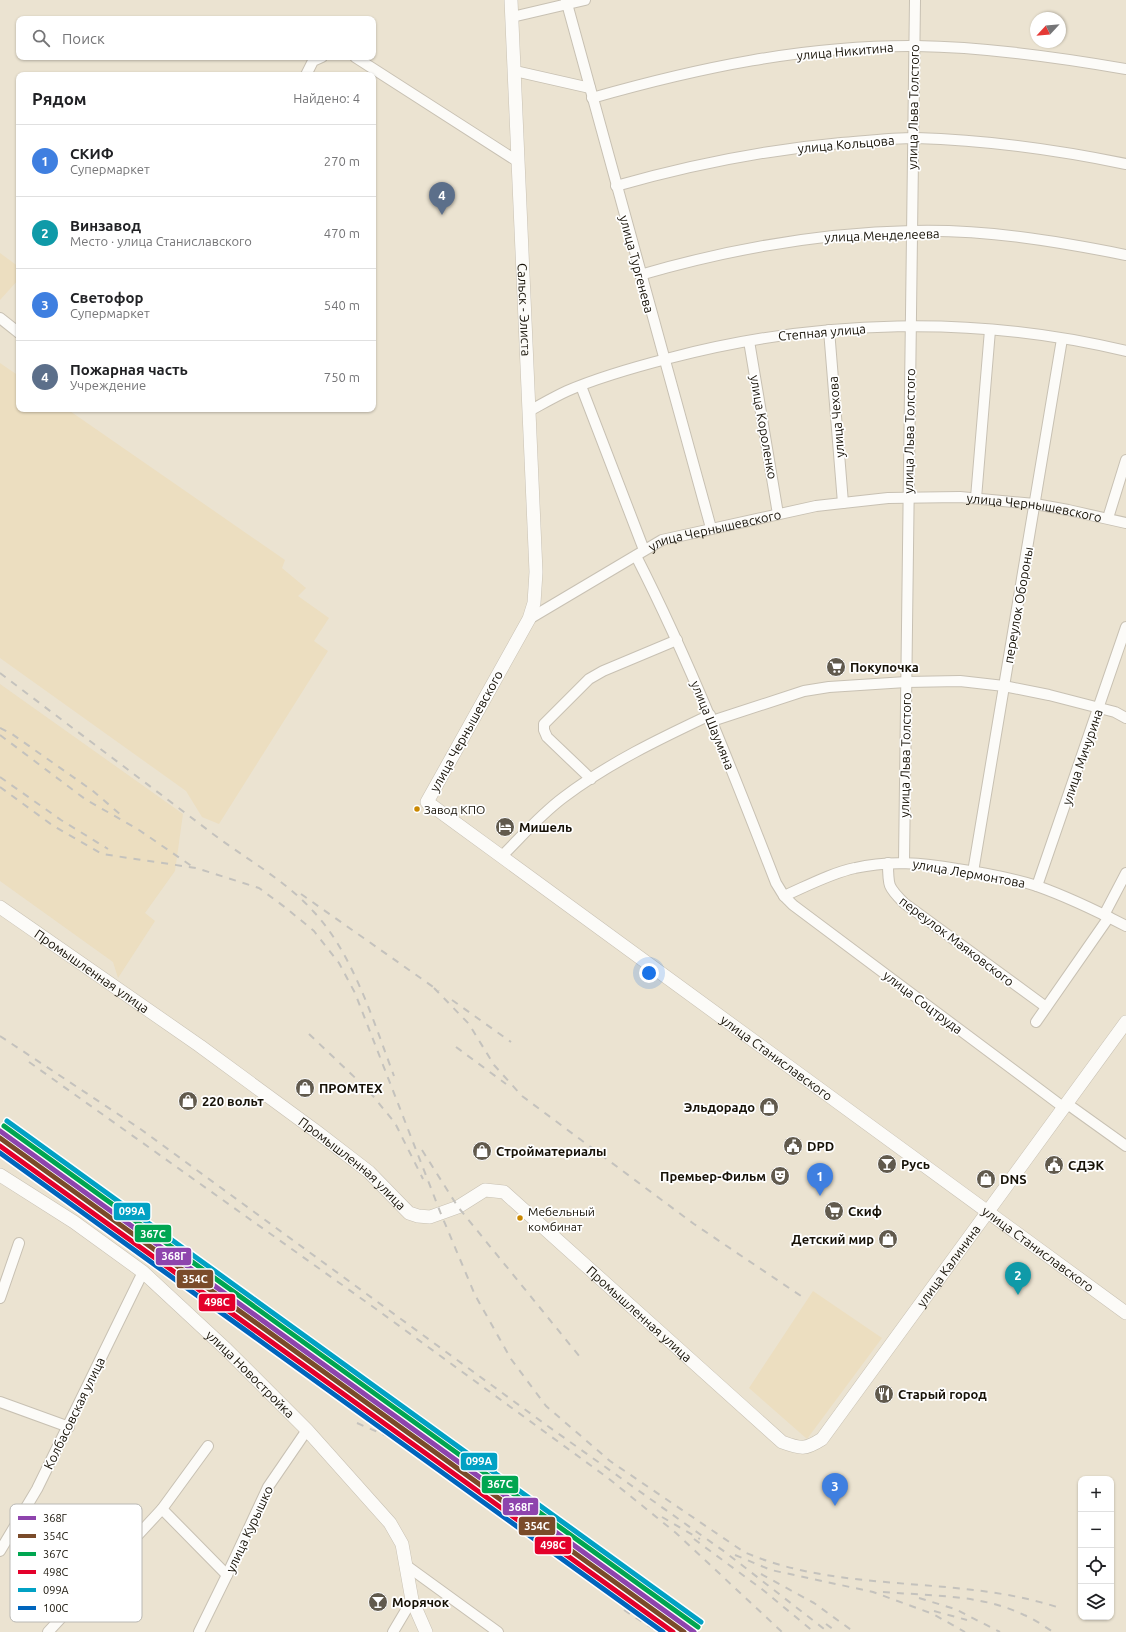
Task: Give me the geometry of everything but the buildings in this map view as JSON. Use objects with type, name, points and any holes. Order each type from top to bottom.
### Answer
[{"type":"main road","name":"Сальск - Элиста","points":[[511,0],[536,572],[534,603],[530,619]]},
{"type":"main road","name":"улица Чернышевского","points":[[427,802],[530,619]]},
{"type":"main road","name":"улица Станиславского","points":[[427,802],[987,1213],[1126,1313]]},
{"type":"main road","name":"Промышленная улица","points":[[0,907],[200,1046],[317,1132],[369,1172],[409,1213],[418,1216],[430,1217],[458,1207],[485,1190],[504,1192],[782,1442],[799,1448],[810,1447]]},
{"type":"main road","name":"улица Калинина","points":[[810,1447],[822,1439],[1064,1105],[1126,1022]]},
{"type":"main road","name":"улица Новостройка","points":[[0,1175],[74,1222],[143,1272],[227,1350],[307,1430],[390,1523],[402,1544],[412,1600],[426,1632]]},
{"type":"street","points":[[512,17],[566,2],[585,0]]},
{"type":"street","name":"улица Льва Толстого","points":[[904,862],[915,0]]},
{"type":"street","name":"улица Тургенева","points":[[566,2],[640,275],[711,528]]},
{"type":"street","name":"улица Никитина","points":[[591,93],[766,59],[853,49],[914,46],[980,49],[1086,62],[1126,69]]},
{"type":"street","points":[[308,72],[313,61],[315,60]]},
{"type":"street","points":[[360,60],[517,161]]},
{"type":"street","points":[[515,71],[591,93]]},
{"type":"street","name":"улица Кольцова","points":[[616,186],[697,165],[770,151],[913,138],[978,143],[1078,154],[1126,164]]},
{"type":"street","name":"улица Менделеева","points":[[640,275],[714,255],[786,242],[858,234],[912,231],[976,233],[1054,242],[1126,255]]},
{"type":"street","points":[[0,318],[16,331]]},
{"type":"street","name":"Степная улица","points":[[529,411],[581,386],[664,360],[749,341],[829,330],[910,327],[990,330],[1062,339],[1126,351]]},
{"type":"street","name":"улица Чехова","points":[[829,330],[843,503]]},
{"type":"street","points":[[976,498],[990,330]]},
{"type":"street","name":"переулок Обороны","points":[[973,872],[1062,339]]},
{"type":"street","name":"улица Короленко","points":[[749,341],[778,514]]},
{"type":"street","name":"улица Шаумяна","points":[[581,386],[640,553],[711,718],[776,882],[784,896]]},
{"type":"street","points":[[1108,518],[1126,460]]},
{"type":"street","name":"улица Чернышевского","points":[[530,619],[662,540],[778,514],[843,503],[908,498],[976,498],[1035,504],[1108,518],[1126,523]]},
{"type":"street","name":"улица Мичурина","points":[[1037,886],[1126,627]]},
{"type":"street","points":[[591,779],[547,737],[544,730],[544,724],[589,679],[603,671],[677,640]]},
{"type":"street","points":[[502,856],[536,821],[564,797],[632,752],[711,718],[804,691],[829,687],[906,682],[960,681],[1004,686],[1115,712],[1126,718]]},
{"type":"street","name":"улица Лермонтова","points":[[784,896],[821,879],[855,868],[904,862],[973,872],[1037,886],[1126,926]]},
{"type":"street","name":"переулок Маяковского","points":[[888,863],[888,880],[891,890],[904,903],[1046,1007]]},
{"type":"street","points":[[1036,1022],[1106,916],[1126,873]]},
{"type":"street","name":"улица Соцтруда","points":[[784,896],[794,905],[1064,1105],[1126,1146]]},
{"type":"street","points":[[0,1298],[3,1280],[19,1242]]},
{"type":"street","name":"Колбасовская улица","points":[[28,1504],[69,1427],[143,1272]]},
{"type":"street","points":[[0,1402],[69,1427]]},
{"type":"street","name":"улица Курышко","points":[[199,1632],[228,1575],[268,1487],[307,1430]]},
{"type":"street","points":[[142,1531],[162,1509],[208,1446]]},
{"type":"street","points":[[162,1509],[228,1575]]},
{"type":"street","name":"Колбасовская улица","points":[[0,1551],[10,1534]]},
{"type":"street","points":[[407,1566],[498,1632]]},
{"type":"street","points":[[393,1632],[412,1600]]},
{"type":"street","points":[[48,1632],[57,1622]]},
{"type":"shaded area","points":[[0,253],[16,265],[16,282],[0,300]]},
{"type":"shaded area","points":[[0,363],[16,374],[16,412],[71,412],[285,560],[282,568],[306,588],[298,596],[329,618],[314,641],[328,651],[219,824],[202,817],[186,791],[0,658]]},
{"type":"shaded area","points":[[0,684],[183,814],[175,871],[145,913],[155,921],[118,978],[113,962],[0,881]]},
{"type":"shaded area","points":[[813,1291],[882,1338],[807,1439],[749,1388]]},
{"type":"railway","points":[[0,673],[213,834],[290,889],[313,911],[340,947],[351,968],[361,989],[394,1076]]},
{"type":"railway","points":[[0,728],[12,734],[93,791],[121,815]]},
{"type":"railway","points":[[0,735],[85,799],[139,830],[193,867]]},
{"type":"railway","points":[[0,777],[61,820],[108,849]]},
{"type":"railway","points":[[0,787],[52,825],[102,854],[196,868],[259,888],[314,931],[339,963],[355,993],[441,1214],[475,1295],[511,1359],[546,1406],[610,1461],[744,1552],[782,1565],[821,1574],[861,1580],[982,1591],[1021,1598],[1060,1608]]},
{"type":"railway","points":[[301,894],[439,991]]},
{"type":"railway","points":[[434,988],[469,1024],[494,1065],[522,1096],[694,1224],[804,1298]]},
{"type":"railway","points":[[452,1000],[511,1042]]},
{"type":"railway","points":[[309,1034],[368,1090],[395,1123],[423,1179]]},
{"type":"railway","points":[[0,1036],[139,1128],[549,1427],[725,1552],[828,1632]]},
{"type":"railway","points":[[456,1047],[506,1084]]},
{"type":"railway","points":[[29,1062],[376,1309],[608,1478],[676,1533],[782,1632]]},
{"type":"railway","points":[[422,1150],[458,1207],[580,1357]]},
{"type":"railway","points":[[357,1423],[442,1460],[683,1632]]},
{"type":"railway","points":[[662,1517],[700,1539]]},
{"type":"railway","points":[[694,1539],[763,1590],[814,1632]]},
{"type":"railway","points":[[735,1555],[771,1570],[873,1592],[933,1614],[965,1632]]},
{"type":"railway","points":[[761,1574],[814,1603],[854,1632]]},
{"type":"railway","points":[[883,1592],[937,1595],[990,1603],[1008,1608],[1028,1617],[1053,1632]]},
{"type":"railway","points":[[919,1598],[955,1609],[1000,1632]]},
{"type":"railway","points":[[629,1605],[674,1632]]},
{"type":"railway","points":[[624,1610],[658,1632]]},
{"type":"railway","points":[[934,1611],[967,1620]]},
{"type":"railway","points":[[826,1624],[837,1632]]},
{"type":"transit line","name":"099А","points":[[7,1121],[701,1622]]},
{"type":"transit line","name":"367С","points":[[4,1126],[698,1627]]},
{"type":"transit line","name":"368Г","points":[[0,1131],[694,1632]]},
{"type":"transit line","name":"354С","points":[[0,1138],[684,1632]]},
{"type":"transit line","name":"498С","points":[[0,1146],[673,1632]]},
{"type":"transit line","name":"100C","points":[[0,1153],[663,1632]]},
{"type":"place","name":"Пожарная часть","points":[[442,215]]},
{"type":"place","name":"Покупочка","points":[[836,667]]},
{"type":"place","name":"Завод КПО","points":[[417,809]]},
{"type":"place","name":"Мишель","points":[[505,827]]},
{"type":"place","name":"ПРОМТЕХ","points":[[305,1088]]},
{"type":"place","name":"220 вольт","points":[[188,1101]]},
{"type":"place","name":"Эльдорадо","points":[[769,1107]]},
{"type":"place","name":"DPD","points":[[793,1146]]},
{"type":"place","name":"Стройматериалы","points":[[482,1151]]},
{"type":"place","name":"Русь","points":[[887,1164]]},
{"type":"place","name":"СДЭК","points":[[1054,1165]]},
{"type":"place","name":"Премьер-Фильм","points":[[780,1176]]},
{"type":"place","name":"DNS","points":[[986,1179]]},
{"type":"place","name":"СКИФ","points":[[820,1196]]},
{"type":"place","name":"Скиф","points":[[834,1211]]},
{"type":"place","name":"Мебельный комбинат","points":[[520,1218]]},
{"type":"place","name":"Детский мир","points":[[888,1239]]},
{"type":"place","name":"Винзавод","points":[[1018,1295]]},
{"type":"place","name":"Старый город","points":[[884,1394]]},
{"type":"place","name":"Светофор","points":[[835,1506]]},
{"type":"place","name":"Морячок","points":[[378,1602]]}]
